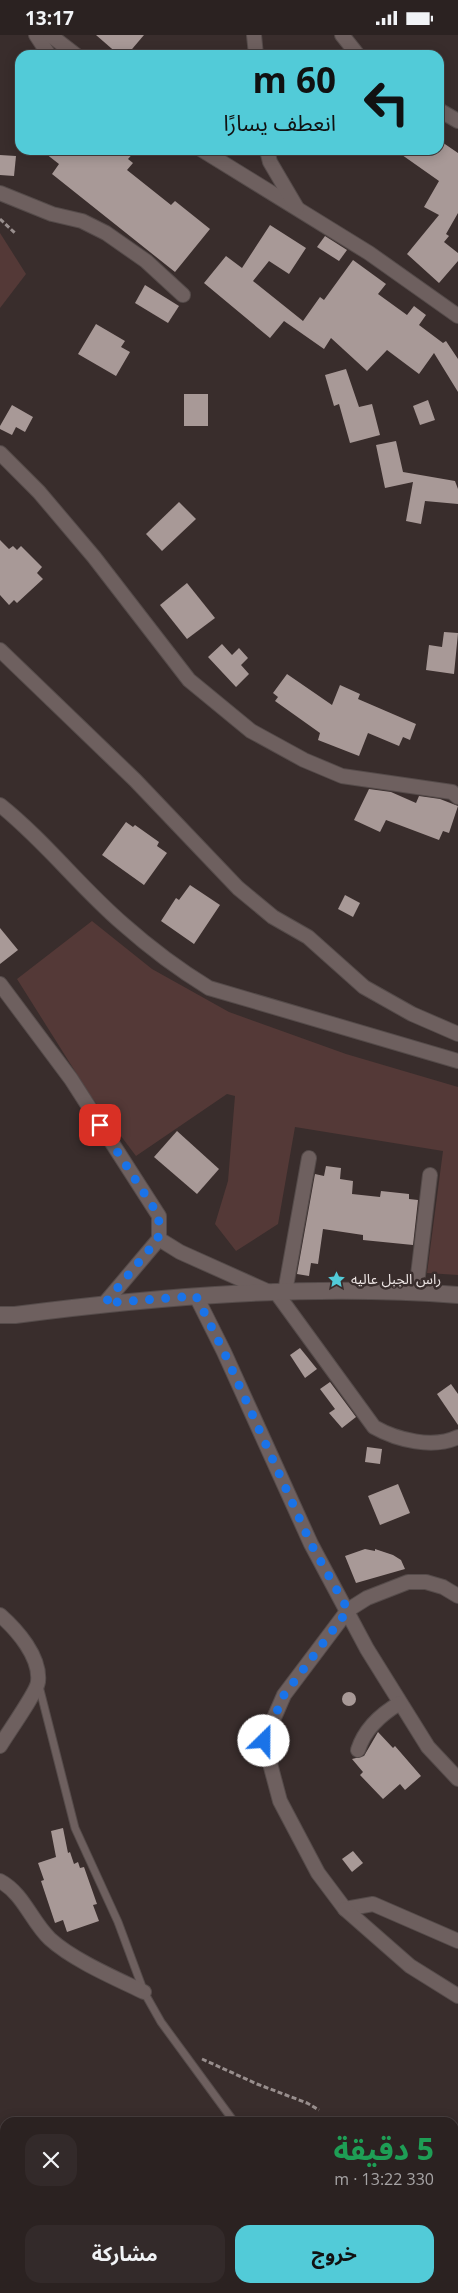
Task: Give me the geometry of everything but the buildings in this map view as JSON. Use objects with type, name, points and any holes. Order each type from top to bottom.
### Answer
[{"type":"street","points":[[36,35],[46,50]]},
{"type":"street","points":[[50,35],[70,50]]},
{"type":"street","points":[[254,35],[256,50]]},
{"type":"street","points":[[342,35],[354,50]]},
{"type":"street","points":[[444,113],[458,121]]},
{"type":"street","points":[[210,155],[369,253],[458,316]]},
{"type":"street","points":[[268,155],[299,211]]},
{"type":"street","points":[[0,193],[52,214],[82,221],[106,233],[146,261],[183,295]]},
{"type":"street","points":[[0,453],[39,492],[94,557],[190,679],[251,731],[304,760],[342,776],[452,792],[458,797]]},
{"type":"street","points":[[0,650],[135,781],[238,888],[273,917],[308,937],[364,987],[412,1014],[458,1034]]},
{"type":"street","points":[[0,805],[23,824],[122,924],[179,970],[208,988],[458,1061]]},
{"type":"street","points":[[0,984],[71,1079],[159,1216],[158,1239],[105,1303]]},
{"type":"street","points":[[276,1291],[309,1158]]},
{"type":"street","points":[[416,1292],[430,1175]]},
{"type":"street","points":[[158,1239],[180,1252],[276,1291],[374,1427],[388,1435],[406,1440],[448,1442],[458,1437]]},
{"type":"street","points":[[0,1315],[105,1303],[276,1291],[356,1289],[458,1295]]},
{"type":"street","points":[[196,1296],[224,1352],[311,1544],[348,1610],[367,1649],[428,1747],[458,1779]]},
{"type":"street","points":[[458,1596],[443,1587],[426,1582],[408,1582],[368,1597],[348,1610],[284,1695],[264,1741],[280,1801],[318,1873],[345,1909],[410,1965],[458,1996]]},
{"type":"street","points":[[0,1615],[16,1631],[30,1653],[37,1667],[38,1683],[0,1746]]},
{"type":"street","points":[[358,1750],[362,1737],[380,1717],[400,1703]]},
{"type":"street","points":[[0,1881],[25,1903],[36,1923],[50,1939],[94,1967],[144,1991]]},
{"type":"street","points":[[345,1909],[373,1904],[458,1941]]},
{"type":"lane","points":[[38,1683],[75,1828],[118,1921],[144,1991],[161,2022],[231,2117]]},
{"type":"path","points":[[0,219],[16,234]]},
{"type":"path","points":[[181,2050],[257,2084],[307,2103],[319,2111]]},
{"type":"shaded area","points":[[0,233],[26,274],[0,308]]},
{"type":"shaded area","points":[[92,921],[152,969],[229,1012],[346,1054],[458,1087],[458,1275],[427,1273],[443,1151],[295,1127],[278,1224],[236,1251],[215,1224],[228,1181],[235,1096],[227,1094],[136,1156],[90,1095],[17,979]]},
{"type":"place","name":"راس الجبل عاليه","points":[[337,1279]]},
{"type":"route","points":[[100,1125],[159,1216],[158,1239],[105,1303],[196,1296],[224,1352],[311,1544],[348,1610],[284,1695],[264,1741]]}]
